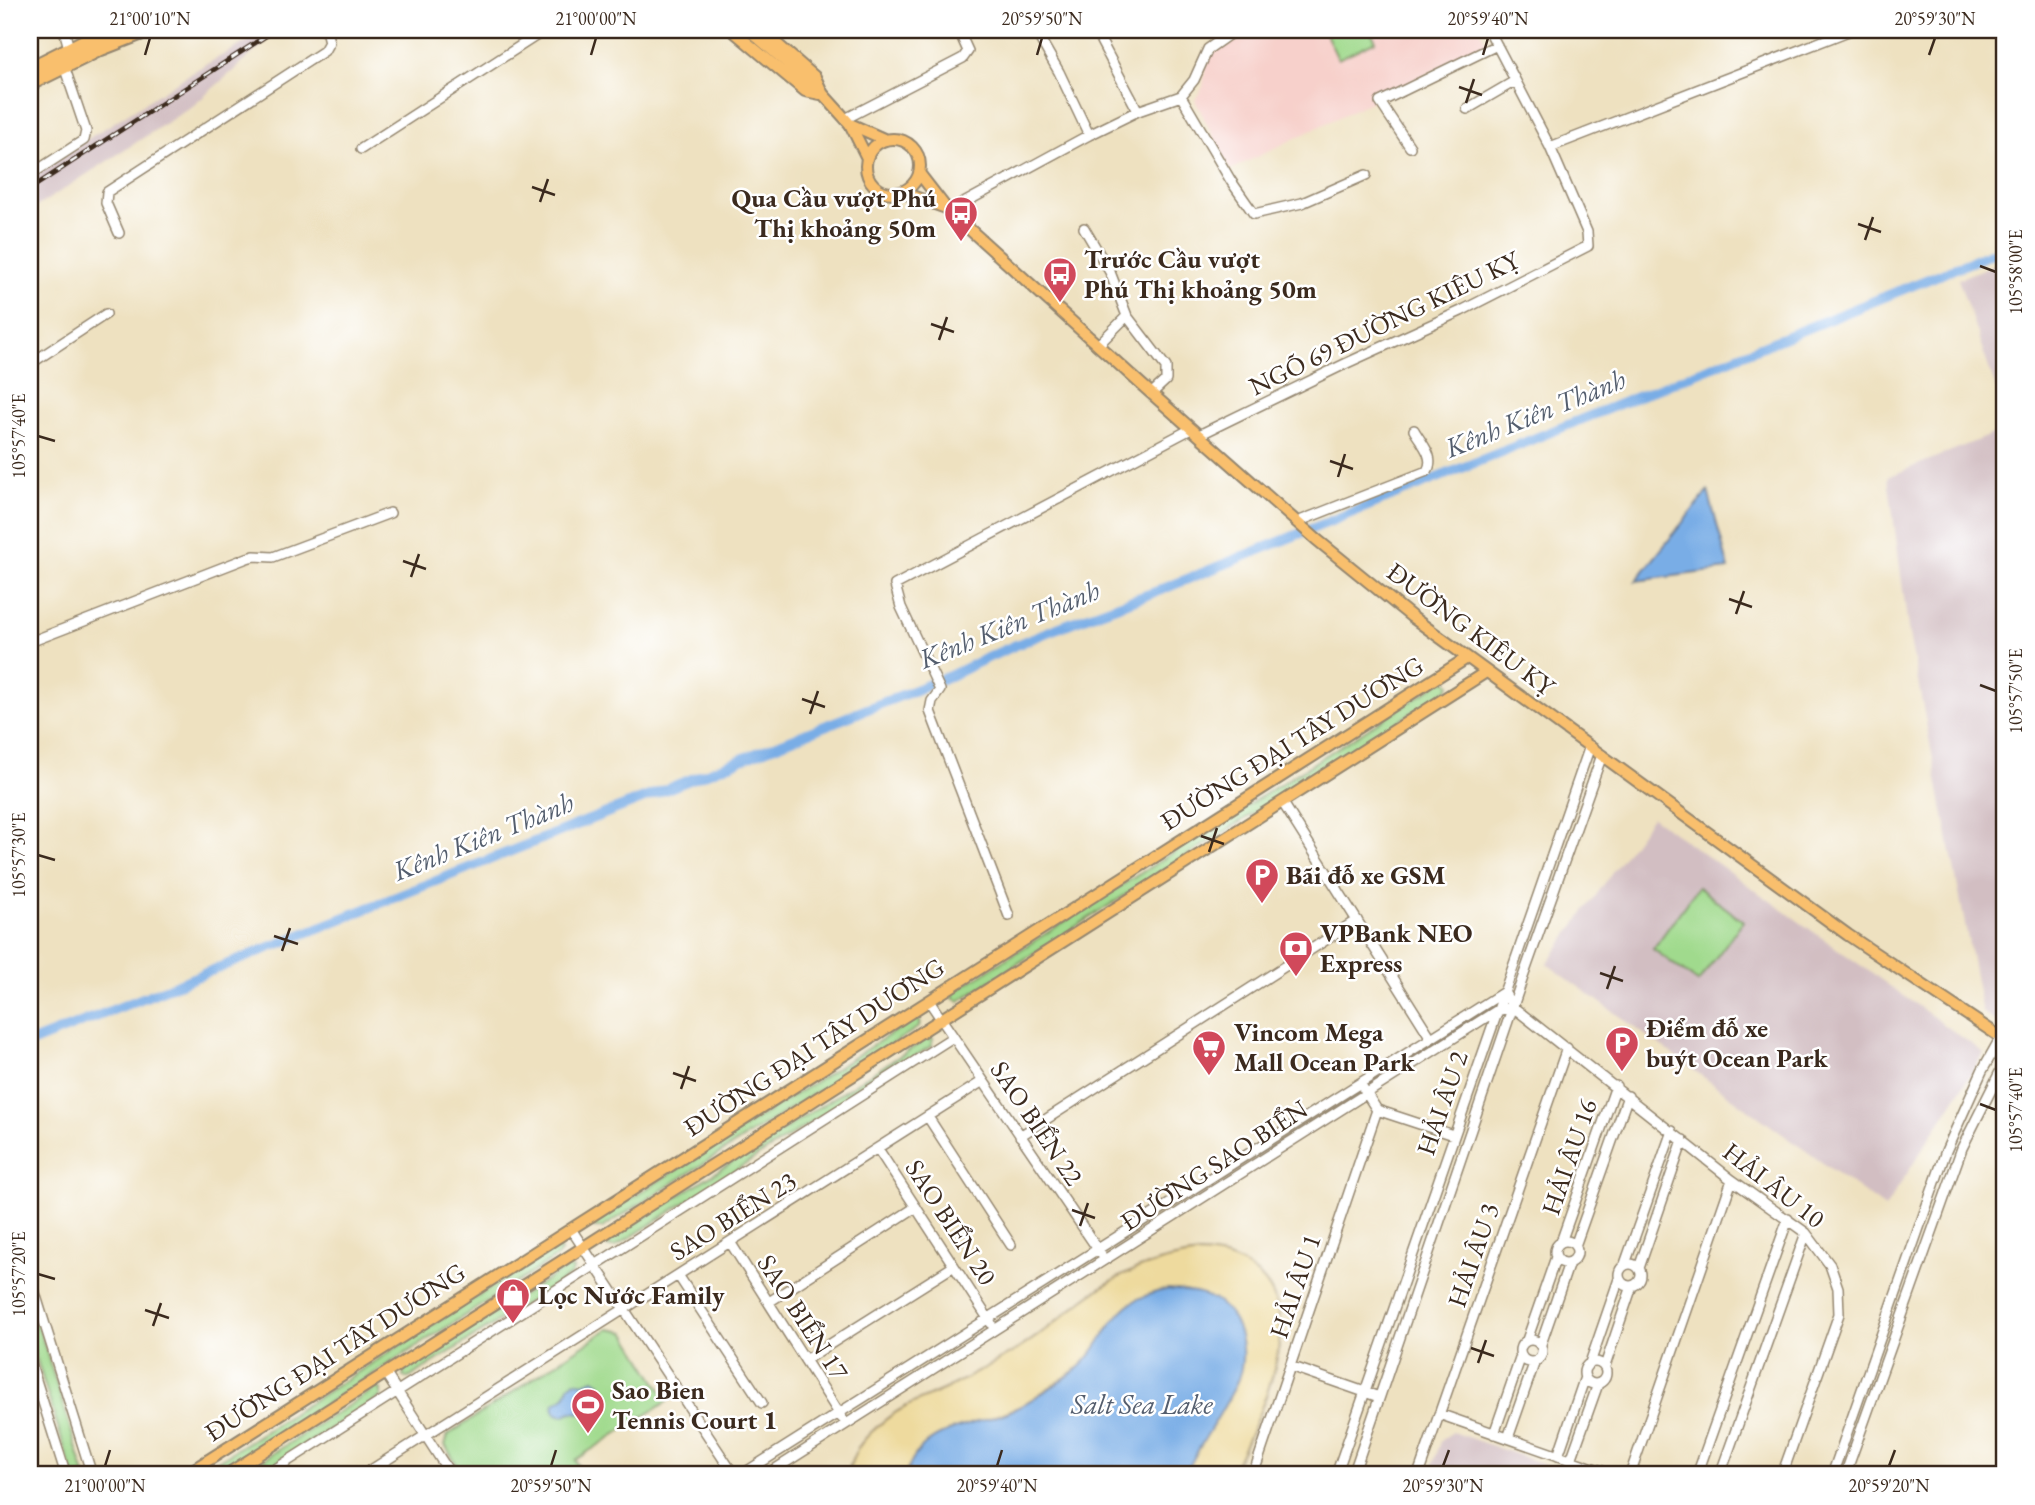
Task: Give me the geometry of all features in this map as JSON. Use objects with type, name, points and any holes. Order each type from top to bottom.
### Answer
[{"type":"highway","points":[[30,69],[108,30]]},
{"type":"highway","points":[[30,83],[147,30]]},
{"type":"main road","points":[[732,30],[804,90],[823,94]]},
{"type":"main road","points":[[749,30],[823,94],[848,121],[867,158]]},
{"type":"main road","points":[[761,30],[815,77],[823,94]]},
{"type":"main road","points":[[848,121],[886,140]]},
{"type":"main road","points":[[901,192],[915,181],[919,173],[918,157],[909,144],[897,139],[886,140],[877,144],[867,158],[865,168],[874,186],[882,191],[901,192],[948,210]]},
{"type":"main road","points":[[919,173],[948,210]]},
{"type":"main road","name":"ĐƯỜNG KIÊU KỴ","points":[[948,210],[1299,524],[1467,658],[1848,935],[2003,1039]]},
{"type":"main road","name":"ĐƯỜNG ĐẠI TÂY DƯƠNG","points":[[185,1475],[1467,658]]},
{"type":"main road","name":"ĐƯỜNG ĐẠI TÂY DƯƠNG","points":[[226,1475],[1486,672]]},
{"type":"street","points":[[64,30],[69,48]]},
{"type":"street","points":[[118,233],[106,203],[107,192],[324,51],[330,42],[326,30]]},
{"type":"street","points":[[361,149],[545,30]]},
{"type":"street","points":[[1035,30],[1059,72],[1089,135]]},
{"type":"street","points":[[1095,30],[1138,111]]},
{"type":"street","points":[[948,210],[1138,111],[1181,96],[1194,79],[1208,49],[1235,30]]},
{"type":"street","points":[[1489,30],[1550,147],[1851,30]]},
{"type":"street","points":[[848,121],[963,58],[968,51],[963,40]]},
{"type":"street","points":[[1410,147],[1380,102],[1497,45]]},
{"type":"street","points":[[30,175],[82,143],[86,136],[64,66]]},
{"type":"street","points":[[1467,109],[1515,81]]},
{"type":"street","points":[[1181,96],[1231,181],[1254,214],[1302,203],[1366,175]]},
{"type":"street","name":"NGÕ 69 ĐƯỜNG KIÊU KỴ","points":[[1009,916],[929,711],[938,685],[901,607],[895,587],[1195,432],[1461,311],[1587,248],[1587,232],[1550,147]]},
{"type":"street","points":[[1084,228],[1110,272],[1127,316],[1166,367],[1166,380],[1151,394]]},
{"type":"street","points":[[30,363],[106,314]]},
{"type":"street","points":[[1098,345],[1127,316]]},
{"type":"street","points":[[1299,524],[1427,471],[1431,465],[1430,458],[1414,430]]},
{"type":"street","points":[[30,642],[247,558],[273,558],[390,513]]},
{"type":"street","name":"HẢI ÂU 2","points":[[1336,1475],[1590,746]]},
{"type":"street","name":"HẢI ÂU 2","points":[[1353,1475],[1602,755]]},
{"type":"street","points":[[1283,803],[1431,1038]]},
{"type":"street","points":[[1020,1136],[1357,920]]},
{"type":"street","points":[[1504,992],[1513,1007]]},
{"type":"street","name":"ĐƯỜNG SAO BIỂN","points":[[741,1475],[1504,992]]},
{"type":"street","name":"SAO BIỂN 22","points":[[929,1001],[1104,1260]]},
{"type":"street","name":"ĐƯỜNG SAO BIỂN","points":[[766,1475],[1496,1011],[1513,1007]]},
{"type":"street","name":"HẢI ÂU 10","points":[[1513,1007],[1732,1180],[1788,1219],[1805,1233],[1830,1265],[1838,1288],[1839,1314],[1782,1475]]},
{"type":"street","points":[[266,1475],[953,1037]]},
{"type":"street","points":[[1832,1475],[1946,1151],[1982,1071],[2003,1039]]},
{"type":"street","name":"HẢI ÂU 3","points":[[1418,1475],[1567,1048]]},
{"type":"street","points":[[1845,1475],[1962,1148],[2005,1062]]},
{"type":"street","name":"SAO BIỂN 23","points":[[363,1475],[380,1471],[426,1436],[984,1082]]},
{"type":"street","points":[[1360,1083],[1377,1110],[1453,1135]]},
{"type":"street","name":"HẢI ÂU 16","points":[[1494,1434],[1521,1356],[1520,1347],[1527,1340],[1556,1257],[1555,1248],[1561,1242],[1616,1086]]},
{"type":"street","name":"HẢI ÂU 16","points":[[1508,1438],[1535,1361],[1542,1354],[1541,1344],[1569,1263],[1577,1256],[1575,1246],[1628,1096]]},
{"type":"street","name":"HẢI ÂU 1","points":[[1253,1475],[1377,1110]]},
{"type":"street","points":[[928,1117],[1011,1245]]},
{"type":"street","points":[[1558,1456],[1585,1377],[1585,1368],[1590,1363],[1619,1279],[1619,1271],[1625,1264],[1672,1131]]},
{"type":"street","points":[[1571,1460],[1598,1384],[1606,1377],[1605,1366],[1632,1286],[1640,1278],[1639,1268],[1683,1140]]},
{"type":"street","name":"SAO BIỂN 20","points":[[878,1149],[995,1329]]},
{"type":"street","points":[[1630,1475],[1732,1180]]},
{"type":"street","points":[[769,1302],[916,1207]]},
{"type":"street","points":[[1697,1475],[1788,1219]]},
{"type":"street","points":[[571,1229],[734,1475]]},
{"type":"street","points":[[1720,1475],[1805,1233]]},
{"type":"street","name":"HẢI ÂU 16","points":[[1561,1242],[1567,1241],[1575,1246]]},
{"type":"street","name":"SAO BIỂN 17","points":[[730,1242],[846,1424]]},
{"type":"street","name":"HẢI ÂU 16","points":[[1556,1257],[1560,1262],[1569,1263]]},
{"type":"street","points":[[1625,1264],[1639,1268]]},
{"type":"street","points":[[805,1360],[954,1266]]},
{"type":"street","points":[[678,1275],[762,1403]]},
{"type":"street","points":[[30,1277],[92,1475]]},
{"type":"street","points":[[1619,1279],[1623,1284],[1632,1286]]},
{"type":"street","points":[[1527,1340],[1535,1340],[1541,1344]]},
{"type":"street","points":[[1521,1356],[1528,1362],[1535,1361]]},
{"type":"street","points":[[30,1361],[66,1475]]},
{"type":"street","points":[[1590,1363],[1599,1362],[1605,1366]]},
{"type":"street","points":[[1290,1367],[1379,1397]]},
{"type":"street","points":[[386,1374],[451,1475]]},
{"type":"street","points":[[1585,1377],[1590,1383],[1598,1384]]},
{"type":"street","points":[[1439,1414],[1614,1475]]},
{"type":"shaded area","points":[[1256,30],[1480,30],[1487,45],[1230,170],[1195,100],[1203,87],[1207,56]]},
{"type":"shaded area","points":[[261,34],[266,42],[194,105],[30,211],[30,176],[196,70]]},
{"type":"shaded area","points":[[2005,260],[2005,414],[1958,279]]},
{"type":"shaded area","points":[[2005,429],[2005,1028],[1982,1012],[1909,635],[1888,477]]},
{"type":"shaded area","points":[[1652,817],[1984,1053],[1885,1208],[1547,964]]},
{"type":"shaded area","points":[[1453,1432],[1574,1475],[1429,1475],[1442,1439]]},
{"type":"green space","points":[[1324,30],[1370,30],[1376,41],[1338,59]]},
{"type":"green space","points":[[1446,681],[1450,684],[1447,690],[959,1001],[953,998],[954,992]]},
{"type":"green space","points":[[1698,887],[1743,921],[1698,982],[1653,949]]},
{"type":"green space","points":[[916,1018],[920,1021],[919,1027],[602,1228],[594,1228],[597,1220]]},
{"type":"green space","points":[[930,1037],[933,1039],[931,1046],[615,1247],[607,1247],[610,1239]]},
{"type":"green space","points":[[558,1247],[561,1251],[558,1256],[215,1475],[196,1475],[553,1248]]},
{"type":"green space","points":[[569,1266],[573,1269],[571,1275],[409,1378],[403,1377],[404,1370]]},
{"type":"green space","points":[[30,1300],[85,1475],[73,1475],[30,1338]]},
{"type":"green space","points":[[608,1329],[625,1332],[668,1401],[575,1460],[583,1475],[463,1475],[445,1445],[448,1435]]},
{"type":"green space","points":[[376,1388],[381,1389],[381,1397],[257,1475],[239,1475]]},
{"type":"sand","points":[[1199,1254],[1230,1259],[1258,1275],[1273,1295],[1279,1319],[1279,1346],[1273,1374],[1252,1430],[1230,1475],[1185,1475],[1197,1450],[1115,1320],[1079,1368],[1021,1406],[986,1420],[908,1467],[906,1475],[847,1475],[861,1444],[892,1415],[964,1380],[1023,1346],[1115,1279],[1156,1263]]},
{"type":"water","points":[[1708,491],[1729,569],[1636,581]]},
{"type":"water","name":"Salt Sea Lake","points":[[1168,1289],[1215,1300],[1232,1317],[1241,1339],[1242,1363],[1235,1386],[1185,1475],[906,1475],[914,1457],[925,1444],[956,1428],[1008,1412],[1052,1387],[1085,1361],[1128,1305],[1142,1297]]},
{"type":"water","points":[[594,1379],[600,1383],[599,1392],[586,1399],[583,1413],[571,1412],[563,1416],[556,1414],[553,1408],[555,1403],[565,1397],[569,1386],[575,1381],[583,1383]]},
{"type":"waterway","name":"Kênh Kiên Thành","points":[[30,1043],[950,676],[1052,630],[1158,591],[2005,248]]},
{"type":"railway","points":[[30,189],[275,30]]},
{"type":"place","name":"Qua Cầu vượt Phú Thị khoảng 50m","points":[[961,243]]},
{"type":"place","name":"Trước Cầu vượt Phú Thị khoảng 50m","points":[[1060,304]]},
{"type":"place","name":"Bãi đỗ xe GSM","points":[[1262,905]]},
{"type":"place","name":"VPBank NEO Express","points":[[1296,978]]},
{"type":"place","name":"Điểm đỗ xe buýt Ocean Park","points":[[1622,1073]]},
{"type":"place","name":"Vincom Mega Mall Ocean Park","points":[[1209,1077]]},
{"type":"place","name":"Lọc Nước Family","points":[[513,1325]]},
{"type":"place","name":"Sao Bien Tennis Court 1","points":[[588,1435]]}]
